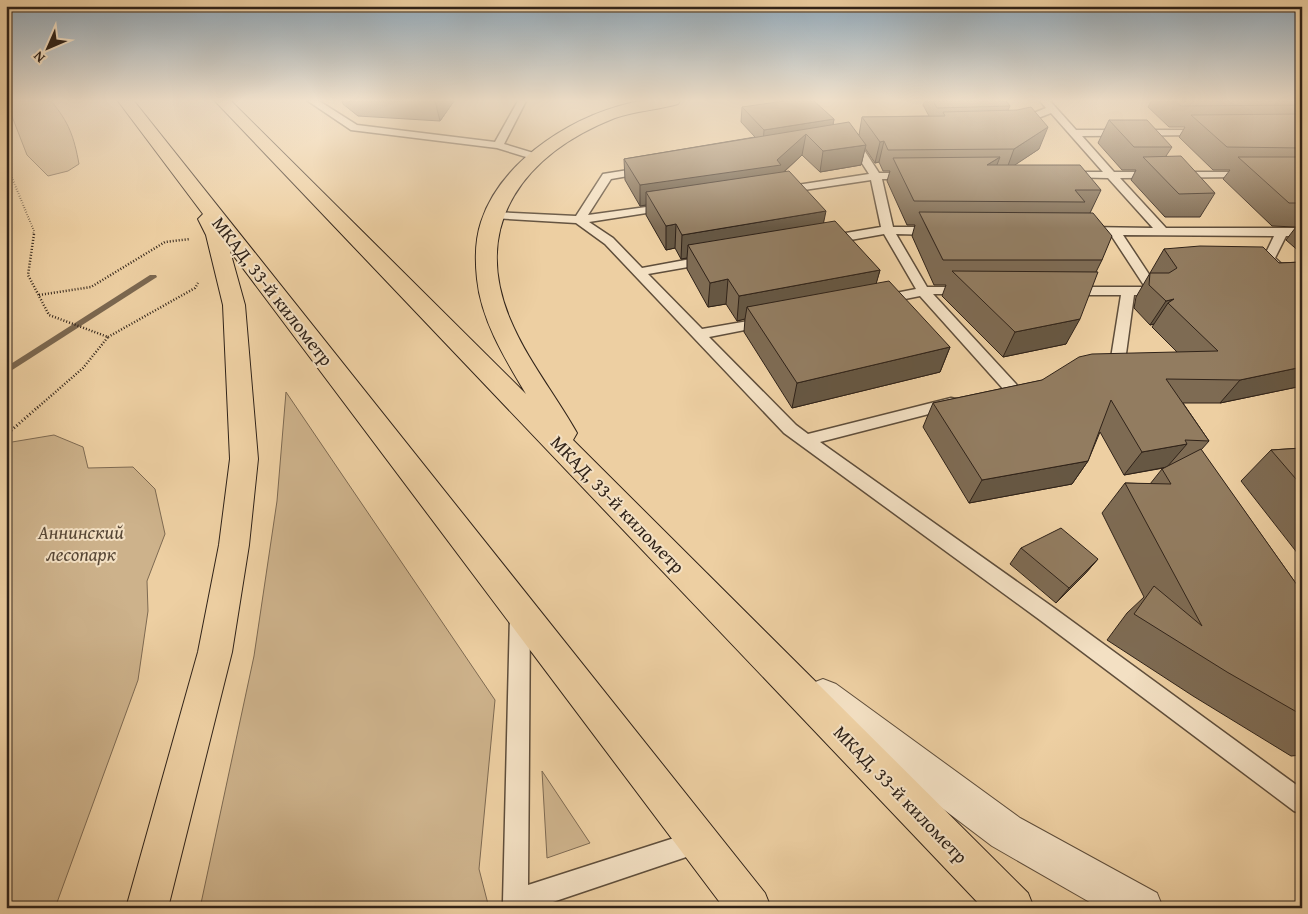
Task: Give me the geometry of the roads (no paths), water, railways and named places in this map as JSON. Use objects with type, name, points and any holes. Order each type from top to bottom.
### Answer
[{"type":"highway","name":"МКАД, 33-й километр","points":[[160,144],[750,908]]},
{"type":"highway","name":"МКАД, 33-й километр","points":[[266,144],[1013,908]]},
{"type":"highway","points":[[554,144],[536,157],[511,186],[493,215],[486,256],[492,298],[511,349],[566,436],[673,561]]},
{"type":"highway","points":[[147,908],[215,652],[234,545],[244,459],[234,305],[216,235],[196,190]]},
{"type":"street","points":[[739,628],[834,705],[1006,832],[1142,908]]},
{"type":"lane","points":[[487,144],[498,145],[536,157]]},
{"type":"lane","points":[[858,144],[876,176],[888,230],[924,292],[1011,388]]},
{"type":"lane","points":[[1084,144],[1162,231]]},
{"type":"lane","points":[[578,220],[607,176],[654,168]]},
{"type":"lane","points":[[1053,175],[1264,174]]},
{"type":"lane","points":[[771,192],[876,176],[925,176]]},
{"type":"lane","points":[[493,215],[578,220],[684,205]]},
{"type":"lane","points":[[578,220],[609,241],[790,429],[1039,608],[1302,803]]},
{"type":"lane","points":[[814,242],[888,230],[948,231]]},
{"type":"lane","points":[[1076,231],[1302,232]]},
{"type":"lane","points":[[1059,291],[1154,291],[1115,231]]},
{"type":"lane","points":[[1282,232],[1269,259],[1302,290]]},
{"type":"lane","points":[[639,272],[717,259]]},
{"type":"lane","points":[[865,303],[924,292],[980,290]]},
{"type":"lane","points":[[1091,368],[1118,361],[1128,291]]},
{"type":"lane","points":[[699,334],[777,319]]},
{"type":"lane","points":[[992,393],[1029,384]]},
{"type":"lane","points":[[806,440],[964,400]]},
{"type":"lane","points":[[520,611],[516,905],[699,842]]},
{"type":"waterway","points":[[6,371],[153,277]]},
{"type":"park label","name":"Аннинский лесопарк","points":[[81,543]]}]
